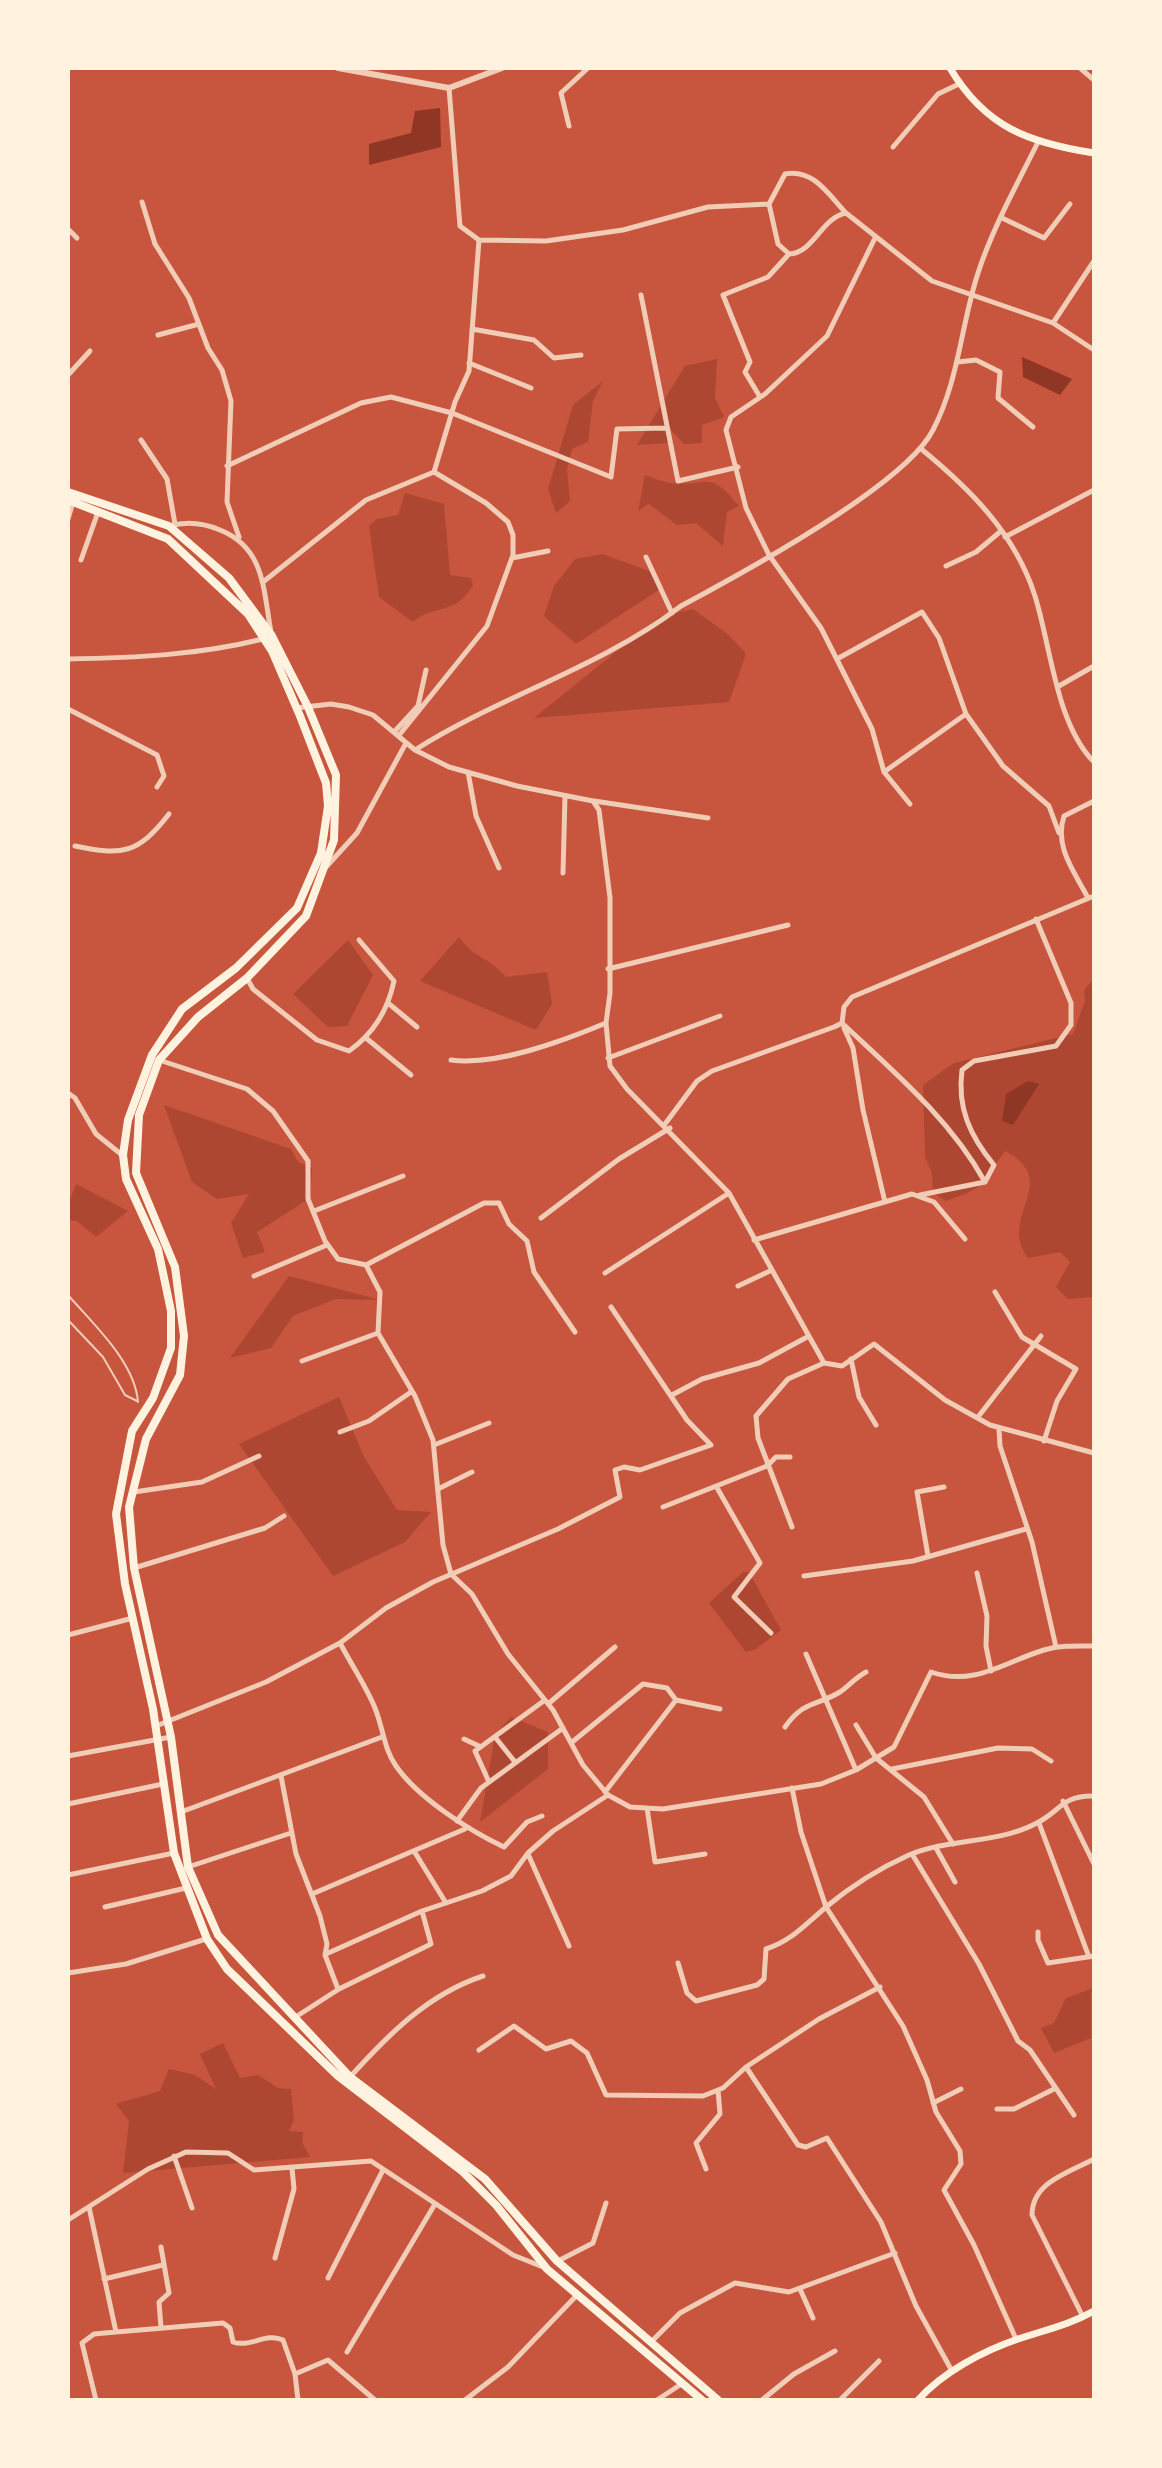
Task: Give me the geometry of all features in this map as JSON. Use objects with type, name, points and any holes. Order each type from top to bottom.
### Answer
[{"type":"main road","points":[[950,68],[959,84],[993,120],[1018,136],[1094,153]]},
{"type":"main road","points":[[68,492],[172,525],[229,578],[308,707],[336,775],[334,840],[306,916],[247,978],[198,1017],[159,1060],[139,1115],[136,1173],[175,1267],[184,1336],[180,1375],[146,1439],[129,1507],[134,1568],[171,1737],[188,1867],[218,1935],[292,2019],[350,2077],[485,2179],[557,2261],[718,2400]]},
{"type":"main road","points":[[71,501],[168,539],[232,596],[268,638],[326,783],[328,806],[316,865],[297,908],[236,968],[182,1009],[152,1055],[128,1120],[123,1155],[126,1179],[158,1249],[171,1311],[171,1348],[153,1398],[132,1431],[116,1514],[125,1584],[155,1726],[174,1853],[207,1939],[227,1969],[338,2076],[469,2177],[547,2269],[702,2400]]},
{"type":"main road","points":[[547,2269],[557,2261]]},
{"type":"main road","points":[[918,2400],[935,2382],[952,2371],[1016,2339],[1094,2311]]},
{"type":"street","points":[[338,68],[449,88],[502,68]]},
{"type":"street","points":[[569,126],[561,93],[588,68]]},
{"type":"street","points":[[1080,68],[1094,80]]},
{"type":"street","points":[[893,147],[938,94],[959,84]]},
{"type":"street","points":[[449,88],[460,226],[479,240],[546,241],[623,230],[648,220],[708,207],[769,204]]},
{"type":"street","points":[[415,750],[449,729],[548,684],[588,660],[602,656],[863,497],[920,448],[932,432],[958,362],[971,297],[1002,218],[1039,140]]},
{"type":"street","points":[[789,254],[778,244],[769,204],[785,174],[796,172],[809,175],[875,238],[932,281],[1053,323],[1094,350]]},
{"type":"street","points":[[68,659],[188,654],[268,638],[263,582],[252,553],[239,538],[227,502],[231,401],[222,370],[208,348],[189,298],[155,244],[142,202]]},
{"type":"street","points":[[1002,218],[1044,238],[1070,204]]},
{"type":"street","points":[[760,397],[745,372],[750,362],[723,295],[768,277],[789,254],[805,248],[827,222],[846,213]]},
{"type":"street","points":[[68,229],[77,238]]},
{"type":"street","points":[[875,238],[827,336],[728,422],[726,430],[738,467],[746,508],[769,555],[821,628],[872,729],[884,772],[910,804]]},
{"type":"street","points":[[434,472],[469,363],[479,240]]},
{"type":"street","points":[[1053,323],[1094,261]]},
{"type":"street","points":[[641,295],[678,481],[738,467]]},
{"type":"street","points":[[158,335],[199,324]]},
{"type":"street","points":[[472,329],[534,340],[554,358],[581,355]]},
{"type":"street","points":[[68,375],[90,351]]},
{"type":"street","points":[[958,362],[976,360],[1000,372],[998,398],[1033,427]]},
{"type":"street","points":[[469,363],[531,388]]},
{"type":"street","points":[[227,466],[361,403],[391,397],[452,413],[611,477],[617,429],[667,428]]},
{"type":"street","points":[[141,440],[167,479],[172,525],[206,524],[239,538]]},
{"type":"street","points":[[920,448],[970,490],[1003,534],[1034,593],[1073,736],[1094,762]]},
{"type":"street","points":[[397,733],[487,626],[512,557],[513,535],[508,522],[486,503],[434,472]]},
{"type":"street","points":[[263,582],[366,500],[434,472]]},
{"type":"street","points":[[946,566],[976,552],[1003,534],[1094,490]]},
{"type":"street","points":[[68,519],[71,501]]},
{"type":"street","points":[[81,560],[98,512]]},
{"type":"street","points":[[512,557],[548,551]]},
{"type":"street","points":[[646,557],[672,613]]},
{"type":"street","points":[[837,659],[922,612],[939,638],[966,714],[1003,766],[1049,806],[1062,848],[1091,897],[852,997],[844,1007],[842,1023],[853,1048],[863,1110],[885,1202]]},
{"type":"street","points":[[1059,686],[1094,666]]},
{"type":"street","points":[[397,733],[418,706],[426,670]]},
{"type":"street","points":[[295,708],[349,707],[373,715],[415,750],[468,772],[565,796],[708,818]]},
{"type":"street","points":[[68,709],[157,755],[164,776],[157,787]]},
{"type":"street","points":[[884,772],[966,714]]},
{"type":"street","points":[[326,866],[357,833],[406,743]]},
{"type":"street","points":[[468,772],[476,816],[499,868]]},
{"type":"street","points":[[563,873],[565,796]]},
{"type":"street","points":[[593,801],[599,810],[610,898],[606,1023],[608,1058],[617,1078],[729,1193],[824,1363]]},
{"type":"street","points":[[1059,833],[1064,816],[1094,801]]},
{"type":"street","points":[[75,846],[117,853],[131,849],[147,839],[169,814]]},
{"type":"street","points":[[985,1182],[994,1165],[979,1148],[964,1115],[959,1095],[962,1070],[974,1061],[1056,1046],[1071,1025],[1071,1003],[1036,919]]},
{"type":"street","points":[[608,969],[788,925]]},
{"type":"street","points":[[247,978],[253,989],[317,1040],[349,1051],[366,1038],[388,1003],[394,981],[359,940]]},
{"type":"street","points":[[388,1003],[417,1027]]},
{"type":"street","points":[[608,1058],[720,1016]]},
{"type":"street","points":[[451,1060],[470,1062],[535,1047],[606,1023]]},
{"type":"street","points":[[541,1218],[667,1126],[697,1081],[712,1071],[842,1023]]},
{"type":"street","points":[[842,1023],[916,1093],[955,1137],[985,1182]]},
{"type":"street","points":[[366,1038],[411,1075]]},
{"type":"street","points":[[159,1060],[259,1096],[290,1132],[308,1161],[306,1191],[327,1245],[338,1259],[366,1265],[484,1203],[499,1203],[509,1224],[527,1241],[534,1272],[575,1332]]},
{"type":"street","points":[[68,1093],[75,1098],[96,1134],[123,1155]]},
{"type":"street","points":[[314,1211],[403,1176]]},
{"type":"street","points":[[754,1240],[912,1194],[985,1182]]},
{"type":"street","points":[[605,1273],[729,1193]]},
{"type":"street","points":[[920,1195],[934,1202],[965,1239]]},
{"type":"street","points":[[254,1276],[327,1245]]},
{"type":"street","points":[[366,1265],[380,1292],[378,1333],[428,1424],[434,1445],[443,1545],[451,1574],[472,1594],[508,1654],[547,1702],[607,1794],[630,1807],[711,1803],[821,1784],[856,1770],[894,1747],[931,1672],[951,1679],[992,1671],[1056,1647],[1094,1646]]},
{"type":"street","points":[[738,1286],[772,1270]]},
{"type":"street","points":[[995,1292],[1022,1337],[1076,1369],[1057,1401],[1044,1441]]},
{"type":"street","points":[[155,1726],[266,1682],[340,1643],[386,1608],[451,1574],[558,1529],[620,1497],[615,1470],[624,1467],[640,1470],[711,1445],[687,1420],[611,1307]]},
{"type":"street","points":[[302,1361],[378,1333]]},
{"type":"street","points":[[672,1395],[702,1379],[759,1363],[809,1336]]},
{"type":"street","points":[[978,1417],[1041,1336]]},
{"type":"street","points":[[792,1527],[767,1466],[756,1416],[788,1379],[824,1363],[842,1366],[874,1344],[882,1347],[918,1381],[999,1429],[1094,1453]]},
{"type":"street","points":[[851,1359],[859,1397],[876,1425]]},
{"type":"street","points":[[340,1432],[369,1421],[411,1392]]},
{"type":"street","points":[[434,1445],[489,1423]]},
{"type":"street","points":[[999,1429],[1000,1446],[1026,1529],[1056,1647]]},
{"type":"street","points":[[133,1492],[202,1482],[259,1456]]},
{"type":"street","points":[[663,1507],[767,1466],[776,1457],[790,1457]]},
{"type":"street","points":[[438,1489],[472,1472]]},
{"type":"street","points":[[716,1486],[760,1563],[734,1597],[771,1633]]},
{"type":"street","points":[[928,1556],[917,1492],[944,1487]]},
{"type":"street","points":[[134,1568],[265,1528],[284,1516]]},
{"type":"street","points":[[804,1576],[928,1556],[1026,1529]]},
{"type":"street","points":[[977,1573],[987,1616],[986,1646],[992,1671]]},
{"type":"street","points":[[68,1635],[134,1618]]},
{"type":"street","points":[[340,1643],[375,1709],[382,1737],[405,1776],[465,1829],[504,1847],[527,1822],[542,1816]]},
{"type":"street","points":[[489,1782],[475,1751],[547,1702],[615,1647]]},
{"type":"street","points":[[806,1654],[856,1770]]},
{"type":"street","points":[[785,1727],[793,1715],[825,1697],[838,1694],[866,1672]]},
{"type":"street","points":[[571,1743],[643,1684],[667,1688],[676,1700],[720,1709]]},
{"type":"street","points":[[325,1955],[422,1911],[482,1891],[511,1876],[528,1853],[553,1831],[607,1794],[676,1700]]},
{"type":"street","points":[[856,1725],[876,1758],[924,1797],[953,1844]]},
{"type":"street","points":[[457,1821],[489,1782],[563,1728]]},
{"type":"street","points":[[68,1756],[171,1737]]},
{"type":"street","points":[[180,1812],[382,1737]]},
{"type":"street","points":[[495,1737],[515,1762]]},
{"type":"street","points":[[464,1739],[481,1747]]},
{"type":"street","points":[[892,1769],[998,1748],[1032,1749],[1051,1761]]},
{"type":"street","points":[[281,1776],[291,1833],[327,1944],[325,1955],[339,1989]]},
{"type":"street","points":[[68,1804],[163,1784]]},
{"type":"street","points":[[792,1788],[801,1832],[826,1907],[880,1987],[918,2056],[933,2103],[962,2157],[944,2190],[974,2245],[1016,2339]]},
{"type":"street","points":[[678,1963],[687,1993],[696,2001],[757,1985],[764,1979],[766,1949],[791,1939],[853,1887],[912,1854],[1001,1836],[1039,1822],[1063,1801],[1094,1796]]},
{"type":"street","points":[[1063,1801],[1094,1864]]},
{"type":"street","points":[[647,1808],[655,1862],[705,1854]]},
{"type":"street","points":[[1038,1932],[1038,1940],[1048,1963],[1092,1956],[1039,1822]]},
{"type":"street","points":[[312,1894],[465,1829]]},
{"type":"street","points":[[188,1867],[291,1833]]},
{"type":"street","points":[[936,1848],[955,1882]]},
{"type":"street","points":[[414,1851],[446,1903]]},
{"type":"street","points":[[68,1875],[174,1853]]},
{"type":"street","points":[[528,1853],[569,1946]]},
{"type":"street","points":[[912,1854],[979,1964],[1018,2041],[1030,2050],[1074,2115]]},
{"type":"street","points":[[105,1907],[186,1888]]},
{"type":"street","points":[[292,2019],[339,1989],[431,1944],[422,1911]]},
{"type":"street","points":[[68,1973],[126,1964],[218,1935]]},
{"type":"street","points":[[350,2077],[381,2042],[422,2008],[461,1983],[483,1976]]},
{"type":"street","points":[[479,2050],[514,2026],[546,2049],[571,2041],[587,2053],[606,2095],[694,2097],[718,2090],[746,2067],[819,2019],[880,1987]]},
{"type":"street","points":[[746,2067],[798,2145],[806,2147],[827,2138],[881,2222],[916,2306],[952,2371]]},
{"type":"street","points":[[933,2103],[961,2089]]},
{"type":"street","points":[[997,2109],[1014,2109],[1054,2089]]},
{"type":"street","points":[[706,2169],[696,2143],[720,2114],[718,2090]]},
{"type":"street","points":[[68,2220],[174,2156],[200,2151],[228,2153],[254,2170],[371,2161],[513,2255],[547,2269]]},
{"type":"street","points":[[174,2156],[192,2208]]},
{"type":"street","points":[[1083,2317],[1032,2215],[1032,2198],[1039,2189],[1094,2159]]},
{"type":"street","points":[[275,2258],[294,2189],[292,2168]]},
{"type":"street","points":[[328,2278],[383,2170]]},
{"type":"street","points":[[557,2261],[593,2243],[606,2203]]},
{"type":"street","points":[[347,2352],[435,2204]]},
{"type":"street","points":[[89,2207],[116,2332]]},
{"type":"street","points":[[161,2247],[169,2293],[159,2302],[161,2328]]},
{"type":"street","points":[[650,2343],[680,2313],[735,2283],[747,2283],[779,2293],[800,2289],[895,2253]]},
{"type":"street","points":[[104,2279],[163,2265]]},
{"type":"street","points":[[800,2289],[813,2318]]},
{"type":"street","points":[[465,2400],[508,2367],[577,2295]]},
{"type":"street","points":[[96,2400],[82,2343],[94,2334],[223,2323],[230,2328],[233,2342],[239,2344],[273,2335],[283,2340],[295,2374],[298,2400]]},
{"type":"street","points":[[762,2400],[794,2374],[835,2351]]},
{"type":"street","points":[[295,2374],[328,2360],[375,2400]]},
{"type":"street","points":[[840,2400],[879,2361]]},
{"type":"street","points":[[657,2400],[683,2383]]},
{"type":"lane","points":[[68,1295],[109,1343],[137,1389],[138,1402],[125,1395],[103,1357],[68,1320]]},
{"type":"shaded area","points":[[440,108],[441,147],[369,165],[369,144],[411,133],[415,111]]},
{"type":"shaded area","points":[[1022,357],[1072,379],[1060,395],[1023,377]]},
{"type":"shaded area","points":[[717,359],[715,398],[724,417],[702,425],[702,443],[684,444],[671,430],[667,443],[637,445],[685,366]]},
{"type":"shaded area","points":[[603,381],[593,401],[588,442],[572,449],[567,470],[570,501],[556,513],[548,489],[573,405]]},
{"type":"shaded area","points":[[645,475],[670,483],[713,483],[728,494],[739,506],[727,512],[723,546],[696,523],[677,525],[649,504],[638,511]]},
{"type":"shaded area","points":[[405,493],[444,504],[450,575],[471,578],[473,585],[452,606],[428,613],[413,622],[379,597],[369,526],[377,519],[398,515]]},
{"type":"shaded area","points":[[603,554],[649,571],[660,589],[576,644],[544,616],[554,586],[575,559]]},
{"type":"shaded area","points":[[693,609],[729,635],[746,654],[729,702],[534,718],[659,617]]},
{"type":"shaded area","points":[[459,937],[506,977],[547,972],[552,1004],[536,1030],[420,981]]},
{"type":"shaded area","points":[[348,940],[373,975],[347,1026],[328,1027],[293,994]]},
{"type":"shaded area","points":[[1094,979],[1094,1297],[1068,1299],[1056,1287],[1070,1262],[1060,1252],[1028,1258],[1020,1243],[1019,1228],[1030,1187],[1029,1175],[1021,1163],[1005,1151],[977,1188],[946,1201],[933,1193],[932,1173],[925,1157],[923,1085],[954,1063],[1073,1034],[1085,1001],[1084,990]]},
{"type":"shaded area","points":[[1028,1081],[1039,1084],[1013,1125],[1002,1121],[1006,1094]]},
{"type":"shaded area","points":[[164,1105],[291,1149],[298,1162],[312,1168],[310,1198],[257,1232],[265,1252],[243,1258],[231,1223],[249,1194],[217,1199],[192,1182]]},
{"type":"shaded area","points":[[76,1184],[128,1211],[96,1237],[77,1221],[68,1220],[68,1205]]},
{"type":"shaded area","points":[[289,1276],[380,1300],[336,1299],[293,1316],[271,1348],[230,1358]]},
{"type":"shaded area","points":[[339,1397],[364,1457],[397,1510],[431,1512],[405,1542],[333,1576],[239,1444]]},
{"type":"shaded area","points":[[743,1572],[749,1572],[781,1630],[756,1649],[746,1652],[709,1603]]},
{"type":"shaded area","points":[[511,1717],[548,1732],[548,1769],[480,1822],[495,1735]]},
{"type":"shaded area","points":[[1094,1988],[1091,1994],[1091,2038],[1054,2053],[1041,2028],[1054,2023],[1066,1998]]},
{"type":"shaded area","points":[[223,2043],[240,2078],[258,2075],[278,2088],[291,2089],[294,2120],[289,2131],[303,2132],[302,2142],[310,2157],[123,2173],[129,2121],[116,2104],[160,2091],[169,2069],[195,2075],[216,2089],[200,2054]]}]
